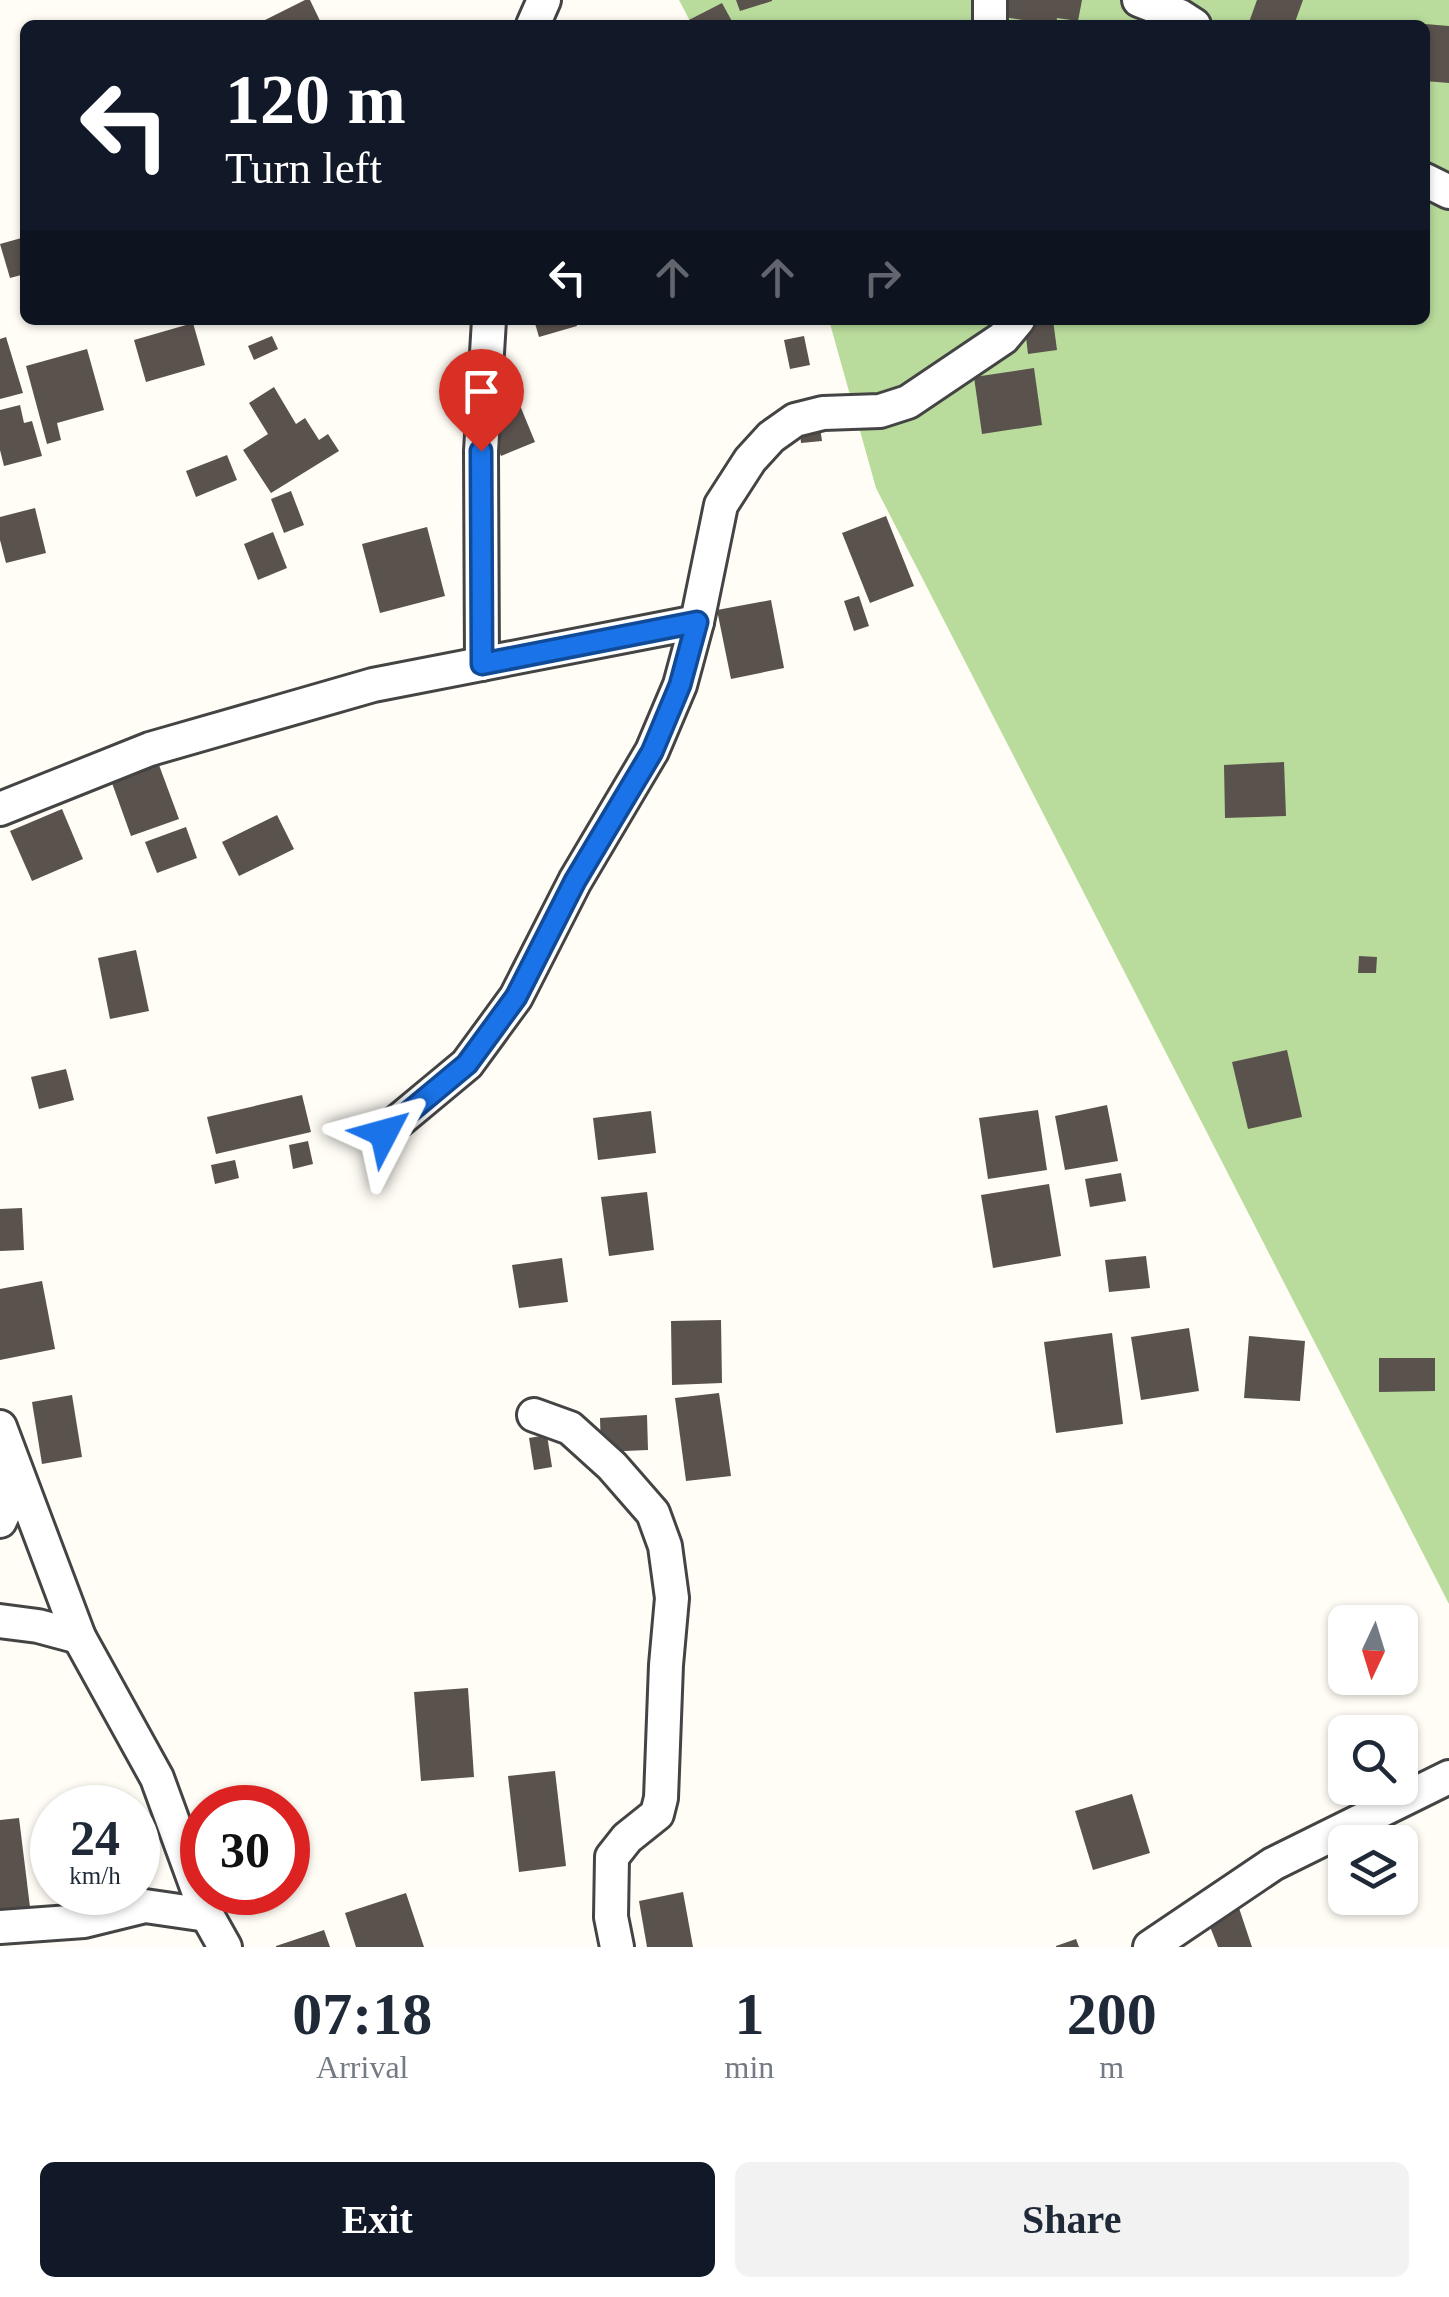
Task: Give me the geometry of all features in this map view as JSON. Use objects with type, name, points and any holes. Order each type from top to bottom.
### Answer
[{"type":"street","points":[[1139,0],[1186,20]]},
{"type":"street","points":[[482,664],[481,451],[489,325]]},
{"type":"street","points":[[384,1133],[467,1064],[516,997],[575,881],[652,752],[680,685],[721,505],[750,460],[771,437],[795,420],[823,414],[880,411],[908,402],[1003,338],[1014,325]]},
{"type":"street","points":[[0,809],[150,749],[373,685],[697,622]]},
{"type":"street","points":[[534,1415],[570,1428],[612,1466],[653,1512],[665,1546],[672,1598],[661,1798],[657,1814],[627,1838],[612,1858],[611,1917],[617,1947]]},
{"type":"street","points":[[0,1427],[79,1636],[158,1778],[180,1840]]},
{"type":"street","points":[[0,1475],[7,1506],[0,1520]]},
{"type":"street","points":[[0,1620],[79,1636]]},
{"type":"street","points":[[1150,1947],[1273,1864],[1449,1777]]},
{"type":"street","points":[[0,1927],[84,1921],[145,1906],[180,1911]]},
{"type":"street","points":[[207,1915],[225,1947]]},
{"type":"green space","points":[[679,0],[1449,0],[1449,1604],[876,488],[830,325],[1430,325],[1430,20],[689,20]]},
{"type":"building","points":[[310,0],[320,20],[265,20]]},
{"type":"building","points":[[736,0],[772,0],[772,1],[740,11]]},
{"type":"building","points":[[1005,0],[1082,0],[1078,20],[1003,17]]},
{"type":"building","points":[[1257,0],[1303,0],[1296,20],[1250,20]]},
{"type":"building","points":[[722,3],[731,20],[689,20]]},
{"type":"building","points":[[1430,24],[1449,26],[1449,83],[1430,81]]},
{"type":"building","points":[[20,238],[20,275],[10,278],[0,244]]},
{"type":"building","points":[[194,325],[205,365],[146,382],[134,340]]},
{"type":"building","points":[[535,325],[577,326],[539,337]]},
{"type":"building","points":[[1025,325],[1054,325],[1057,350],[1028,354]]},
{"type":"building","points":[[272,336],[278,349],[254,360],[248,346]]},
{"type":"building","points":[[804,336],[810,365],[790,369],[784,340]]},
{"type":"building","points":[[6,337],[23,393],[0,399],[0,339]]},
{"type":"building","points":[[87,349],[104,410],[57,423],[61,440],[47,444],[26,366]]},
{"type":"building","points":[[1034,368],[1042,425],[982,434],[974,377]]},
{"type":"building","points":[[274,387],[296,424],[305,418],[319,440],[328,434],[339,451],[271,493],[243,450],[268,434],[249,403]]},
{"type":"building","points":[[519,403],[535,442],[501,456],[485,417]]},
{"type":"building","points":[[20,405],[24,423],[32,421],[42,456],[4,466],[0,410]]},
{"type":"building","points":[[819,420],[822,441],[801,443],[799,422]]},
{"type":"building","points":[[227,455],[237,480],[196,497],[186,471]]},
{"type":"building","points":[[291,491],[304,525],[284,533],[271,499]]},
{"type":"building","points":[[35,508],[46,553],[6,563],[0,517]]},
{"type":"building","points":[[886,516],[914,586],[870,603],[842,533]]},
{"type":"building","points":[[427,527],[445,596],[380,613],[362,544]]},
{"type":"building","points":[[273,532],[287,568],[258,580],[244,544]]},
{"type":"building","points":[[859,596],[869,626],[854,631],[844,601]]},
{"type":"building","points":[[771,600],[784,668],[731,679],[717,610]]},
{"type":"building","points":[[1284,762],[1286,816],[1225,818],[1224,765]]},
{"type":"building","points":[[159,765],[179,819],[131,836],[112,783]]},
{"type":"building","points":[[62,809],[83,859],[32,881],[10,831]]},
{"type":"building","points":[[277,815],[294,849],[239,876],[222,842]]},
{"type":"building","points":[[186,827],[197,858],[157,873],[145,842]]},
{"type":"building","points":[[136,950],[149,1011],[110,1019],[98,958]]},
{"type":"building","points":[[1359,956],[1377,957],[1376,973],[1358,973]]},
{"type":"building","points":[[1287,1050],[1302,1117],[1248,1129],[1232,1062]]},
{"type":"building","points":[[66,1069],[74,1100],[39,1109],[31,1077]]},
{"type":"building","points":[[302,1095],[311,1132],[216,1154],[207,1117]]},
{"type":"building","points":[[1107,1105],[1118,1161],[1065,1170],[1055,1116]]},
{"type":"building","points":[[1038,1110],[1047,1170],[988,1179],[979,1118]]},
{"type":"building","points":[[651,1111],[656,1153],[598,1160],[593,1118]]},
{"type":"building","points":[[308,1141],[313,1164],[293,1169],[289,1145]]},
{"type":"building","points":[[235,1160],[239,1178],[215,1184],[211,1165]]},
{"type":"building","points":[[1121,1173],[1126,1201],[1090,1207],[1085,1179]]},
{"type":"building","points":[[1049,1184],[1061,1256],[993,1268],[981,1195]]},
{"type":"building","points":[[647,1192],[654,1250],[609,1256],[601,1197]]},
{"type":"building","points":[[22,1208],[24,1250],[0,1251],[0,1209]]},
{"type":"building","points":[[1146,1256],[1150,1288],[1109,1292],[1105,1260]]},
{"type":"building","points":[[562,1258],[568,1302],[519,1308],[512,1265]]},
{"type":"building","points":[[42,1281],[55,1349],[0,1360],[0,1289]]},
{"type":"building","points":[[721,1320],[722,1383],[672,1385],[671,1321]]},
{"type":"building","points":[[1189,1328],[1199,1391],[1141,1400],[1131,1337]]},
{"type":"building","points":[[1112,1333],[1123,1424],[1056,1433],[1044,1342]]},
{"type":"building","points":[[1249,1336],[1305,1341],[1300,1401],[1244,1398]]},
{"type":"building","points":[[1379,1358],[1435,1358],[1435,1391],[1379,1392]]},
{"type":"building","points":[[719,1393],[731,1476],[686,1481],[675,1398]]},
{"type":"building","points":[[72,1395],[82,1457],[42,1464],[32,1402]]},
{"type":"building","points":[[647,1415],[648,1450],[601,1452],[600,1418]]},
{"type":"building","points":[[547,1435],[552,1467],[534,1470],[529,1438]]},
{"type":"building","points":[[468,1688],[474,1777],[421,1781],[414,1692]]},
{"type":"building","points":[[555,1771],[566,1866],[519,1872],[508,1776]]},
{"type":"building","points":[[1132,1794],[1150,1853],[1093,1870],[1075,1811]]},
{"type":"building","points":[[19,1818],[30,1907],[0,1911],[0,1820]]},
{"type":"building","points":[[683,1892],[693,1947],[647,1947],[639,1901]]},
{"type":"building","points":[[406,1893],[424,1947],[356,1947],[345,1913]]},
{"type":"building","points":[[1239,1908],[1252,1947],[1218,1947],[1207,1919]]},
{"type":"building","points":[[324,1930],[330,1947],[276,1947],[276,1946]]},
{"type":"building","points":[[1076,1939],[1079,1947],[1056,1947],[1056,1946]]},
{"type":"route","points":[[384,1133],[467,1064],[516,997],[575,881],[652,752],[680,685],[697,622],[482,664],[481,451]]}]
